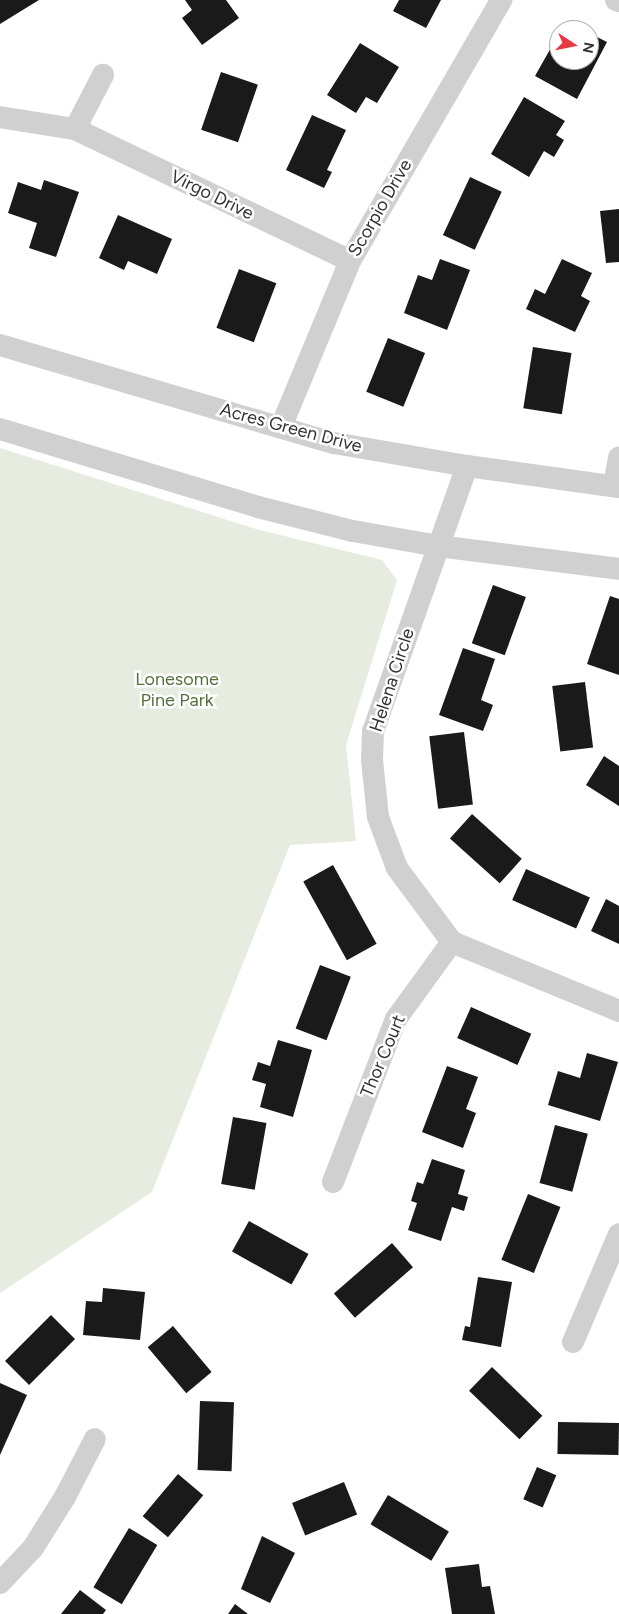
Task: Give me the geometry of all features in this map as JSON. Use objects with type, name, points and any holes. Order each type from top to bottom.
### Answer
[{"type":"street","name":"Scorpio Drive","points":[[281,427],[350,260],[501,0]]},
{"type":"street","points":[[75,129],[103,75]]},
{"type":"street","name":"Virgo Drive","points":[[0,117],[75,129],[350,260]]},
{"type":"street","name":"Acres Green Drive","points":[[0,345],[334,443],[467,466],[616,486]]},
{"type":"street","points":[[0,429],[258,507],[353,531],[438,546],[619,569]]},
{"type":"street","points":[[616,486],[619,457]]},
{"type":"street","name":"Helena Circle","points":[[452,942],[397,868],[378,817],[372,760],[373,731],[380,703],[467,466]]},
{"type":"street","points":[[452,942],[619,1011]]},
{"type":"street","name":"Thor Court","points":[[333,1182],[396,1019],[452,942]]},
{"type":"street","points":[[574,1342],[619,1234]]},
{"type":"street","points":[[0,1583],[33,1548],[65,1497],[95,1439]]},
{"type":"green space","name":"Lonesome Pine Park","points":[[0,448],[256,529],[382,560],[397,580],[346,745],[356,841],[290,845],[152,1192],[0,1293]]},
{"type":"building","points":[[0,0],[39,0],[0,24]]},
{"type":"building","points":[[185,0],[226,0],[239,18],[202,45],[182,18],[192,10]]},
{"type":"building","points":[[399,0],[441,0],[426,28],[393,11]]},
{"type":"building","points":[[599,38],[607,42],[599,57]]},
{"type":"building","points":[[360,43],[399,67],[377,103],[366,97],[356,113],[327,95]]},
{"type":"building","points":[[549,51],[549,70],[592,70],[577,99],[535,76]]},
{"type":"building","points":[[221,72],[258,85],[238,142],[201,130]]},
{"type":"building","points":[[524,97],[565,121],[556,135],[564,140],[554,157],[544,151],[529,177],[491,154]]},
{"type":"building","points":[[312,115],[346,130],[327,170],[332,172],[324,188],[286,170]]},
{"type":"building","points":[[470,177],[502,192],[475,250],[443,235]]},
{"type":"building","points":[[44,180],[79,192],[56,257],[29,248],[37,223],[8,213],[18,182],[41,190]]},
{"type":"building","points":[[619,209],[619,262],[606,263],[600,211]]},
{"type":"building","points":[[118,215],[172,239],[157,274],[128,261],[124,270],[99,258]]},
{"type":"building","points":[[440,259],[470,270],[447,330],[404,313],[418,275],[432,280]]},
{"type":"building","points":[[562,259],[592,273],[581,296],[590,301],[575,332],[526,309],[535,289],[545,294]]},
{"type":"building","points":[[239,269],[276,283],[254,342],[216,328]]},
{"type":"building","points":[[388,338],[425,353],[403,407],[366,392]]},
{"type":"building","points":[[533,347],[572,353],[562,414],[523,408]]},
{"type":"building","points":[[493,585],[526,597],[505,655],[472,643]]},
{"type":"building","points":[[610,596],[619,599],[619,675],[587,664]]},
{"type":"building","points":[[463,648],[495,659],[481,700],[493,705],[483,731],[439,715]]},
{"type":"building","points":[[585,682],[593,748],[560,752],[552,686]]},
{"type":"building","points":[[464,732],[473,804],[438,809],[429,736]]},
{"type":"building","points":[[604,756],[619,766],[619,806],[586,785]]},
{"type":"building","points":[[472,814],[522,859],[500,883],[450,839]]},
{"type":"building","points":[[333,865],[377,944],[347,960],[303,881]]},
{"type":"building","points":[[526,869],[590,897],[576,929],[512,900]]},
{"type":"building","points":[[606,899],[619,906],[619,944],[591,931]]},
{"type":"building","points":[[320,965],[351,977],[326,1040],[296,1028]]},
{"type":"building","points":[[471,1007],[531,1034],[517,1065],[457,1038]]},
{"type":"building","points":[[278,1040],[312,1050],[293,1117],[260,1107],[266,1084],[252,1080],[258,1062],[270,1066]]},
{"type":"building","points":[[587,1053],[618,1062],[600,1121],[548,1105],[558,1071],[580,1078]]},
{"type":"building","points":[[447,1066],[478,1077],[466,1109],[476,1113],[463,1148],[422,1132]]},
{"type":"building","points":[[233,1117],[266,1123],[255,1190],[221,1184]]},
{"type":"building","points":[[555,1125],[588,1134],[572,1192],[539,1183]]},
{"type":"building","points":[[432,1159],[465,1170],[458,1194],[468,1197],[464,1211],[452,1207],[441,1241],[408,1230],[417,1203],[411,1201],[417,1182],[423,1184]]},
{"type":"building","points":[[528,1194],[560,1207],[534,1273],[501,1260]]},
{"type":"building","points":[[249,1221],[308,1254],[292,1285],[232,1252]]},
{"type":"building","points":[[392,1243],[413,1267],[355,1318],[334,1294]]},
{"type":"building","points":[[478,1277],[512,1282],[501,1347],[462,1340],[465,1326],[470,1327]]},
{"type":"building","points":[[103,1288],[145,1292],[140,1340],[83,1335],[86,1301],[102,1302]]},
{"type":"building","points":[[51,1315],[75,1339],[29,1385],[5,1361]]},
{"type":"building","points":[[173,1326],[212,1372],[186,1393],[148,1347]]},
{"type":"building","points":[[492,1367],[542,1416],[519,1439],[469,1391]]},
{"type":"building","points":[[0,1383],[27,1395],[0,1455]]},
{"type":"building","points":[[200,1401],[234,1402],[232,1471],[198,1470]]},
{"type":"building","points":[[558,1422],[619,1423],[618,1455],[557,1454]]},
{"type":"building","points":[[537,1467],[556,1475],[543,1507],[523,1499]]},
{"type":"building","points":[[178,1474],[203,1495],[168,1537],[143,1516]]},
{"type":"building","points":[[344,1482],[357,1514],[305,1535],[292,1503]]},
{"type":"building","points":[[388,1495],[449,1532],[431,1561],[370,1524]]},
{"type":"building","points":[[129,1528],[157,1545],[122,1604],[93,1587]]},
{"type":"building","points":[[262,1536],[295,1553],[270,1603],[241,1589]]},
{"type":"building","points":[[479,1564],[482,1587],[490,1586],[495,1614],[452,1614],[445,1568]]},
{"type":"building","points":[[80,1590],[106,1610],[103,1614],[61,1614]]},
{"type":"building","points":[[235,1604],[248,1614],[228,1614]]}]
